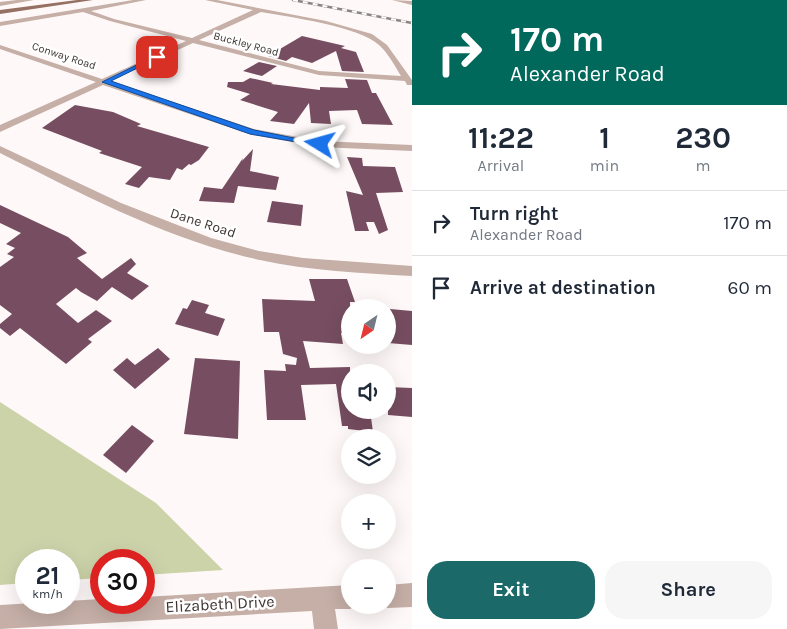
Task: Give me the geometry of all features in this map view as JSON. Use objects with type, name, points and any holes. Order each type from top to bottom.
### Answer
[{"type":"main road","points":[[0,13],[90,0]]},
{"type":"street","points":[[0,4],[31,0]]},
{"type":"street","points":[[0,24],[143,0]]},
{"type":"street","points":[[208,0],[364,34],[380,41],[412,86]]},
{"type":"street","points":[[395,0],[412,3]]},
{"type":"street","name":"Buckley Road","points":[[84,10],[112,20],[319,73],[407,79]]},
{"type":"street","points":[[0,129],[259,10]]},
{"type":"street","name":"Conway Road","points":[[0,47],[204,117],[267,135],[320,144],[412,148]]},
{"type":"street","name":"Dane Road","points":[[0,149],[164,226],[239,251],[334,268],[412,270]]},
{"type":"street","points":[[396,596],[412,595]]},
{"type":"street","name":"Elizabeth Drive","points":[[0,617],[341,597]]},
{"type":"street","points":[[322,598],[326,629]]},
{"type":"green space","points":[[0,402],[156,503],[223,570],[155,574],[155,549],[90,549],[90,579],[80,579],[80,549],[15,549],[15,584],[0,585]]},
{"type":"building","points":[[302,36],[345,46],[341,48],[356,52],[364,72],[342,71],[336,51],[312,63],[292,57],[286,61],[268,56]]},
{"type":"building","points":[[259,62],[277,66],[262,76],[243,71]]},
{"type":"building","points":[[250,78],[273,83],[271,84],[320,90],[320,87],[348,88],[345,79],[367,80],[372,93],[376,93],[393,125],[362,124],[357,110],[329,111],[331,124],[311,123],[309,103],[294,124],[270,121],[278,112],[240,100],[250,94],[227,87],[228,82],[243,82]]},
{"type":"building","points":[[75,105],[113,112],[141,124],[137,126],[209,147],[199,160],[191,165],[189,164],[182,170],[177,168],[170,180],[149,177],[139,188],[125,184],[142,167],[99,153],[102,151],[42,128]]},
{"type":"building","points":[[253,149],[250,171],[279,177],[276,190],[238,186],[234,203],[199,201],[204,187],[222,189],[243,158],[242,161]]},
{"type":"building","points":[[347,157],[362,158],[363,166],[395,167],[403,192],[376,193],[388,230],[379,234],[374,222],[366,222],[369,231],[355,231],[346,191],[363,195]]},
{"type":"building","points":[[272,201],[303,205],[301,226],[267,222]]},
{"type":"building","points":[[0,205],[68,237],[87,253],[77,258],[102,279],[131,258],[136,264],[127,273],[149,286],[132,300],[112,287],[97,301],[76,288],[56,304],[78,323],[96,310],[112,321],[88,339],[92,342],[66,364],[20,328],[10,336],[0,328],[0,324],[12,314],[0,305],[0,267],[14,257],[7,254],[15,248],[6,244],[21,233],[0,223]]},
{"type":"building","points":[[309,279],[347,279],[354,299],[341,299],[341,344],[303,341],[310,368],[341,367],[341,419],[336,384],[301,385],[306,420],[267,420],[264,370],[286,371],[285,364],[296,365],[297,358],[283,354],[279,332],[264,332],[262,299],[315,301]]},
{"type":"building","points":[[192,300],[209,305],[205,313],[225,319],[218,336],[175,324],[183,308],[187,309]]},
{"type":"building","points":[[396,310],[412,311],[412,345],[396,344]]},
{"type":"building","points":[[158,348],[170,359],[135,389],[113,370],[127,358],[135,365]]},
{"type":"building","points":[[195,358],[240,361],[238,439],[184,434]]},
{"type":"building","points":[[396,387],[412,388],[412,417],[396,416]]},
{"type":"building","points":[[341,419],[371,419],[373,429],[348,429],[348,426],[342,426]]},
{"type":"building","points":[[132,425],[154,441],[126,473],[103,455]]},
{"type":"railway","points":[[293,0],[412,23]]},
{"type":"route","points":[[157,57],[105,82],[252,132],[320,144]]}]
